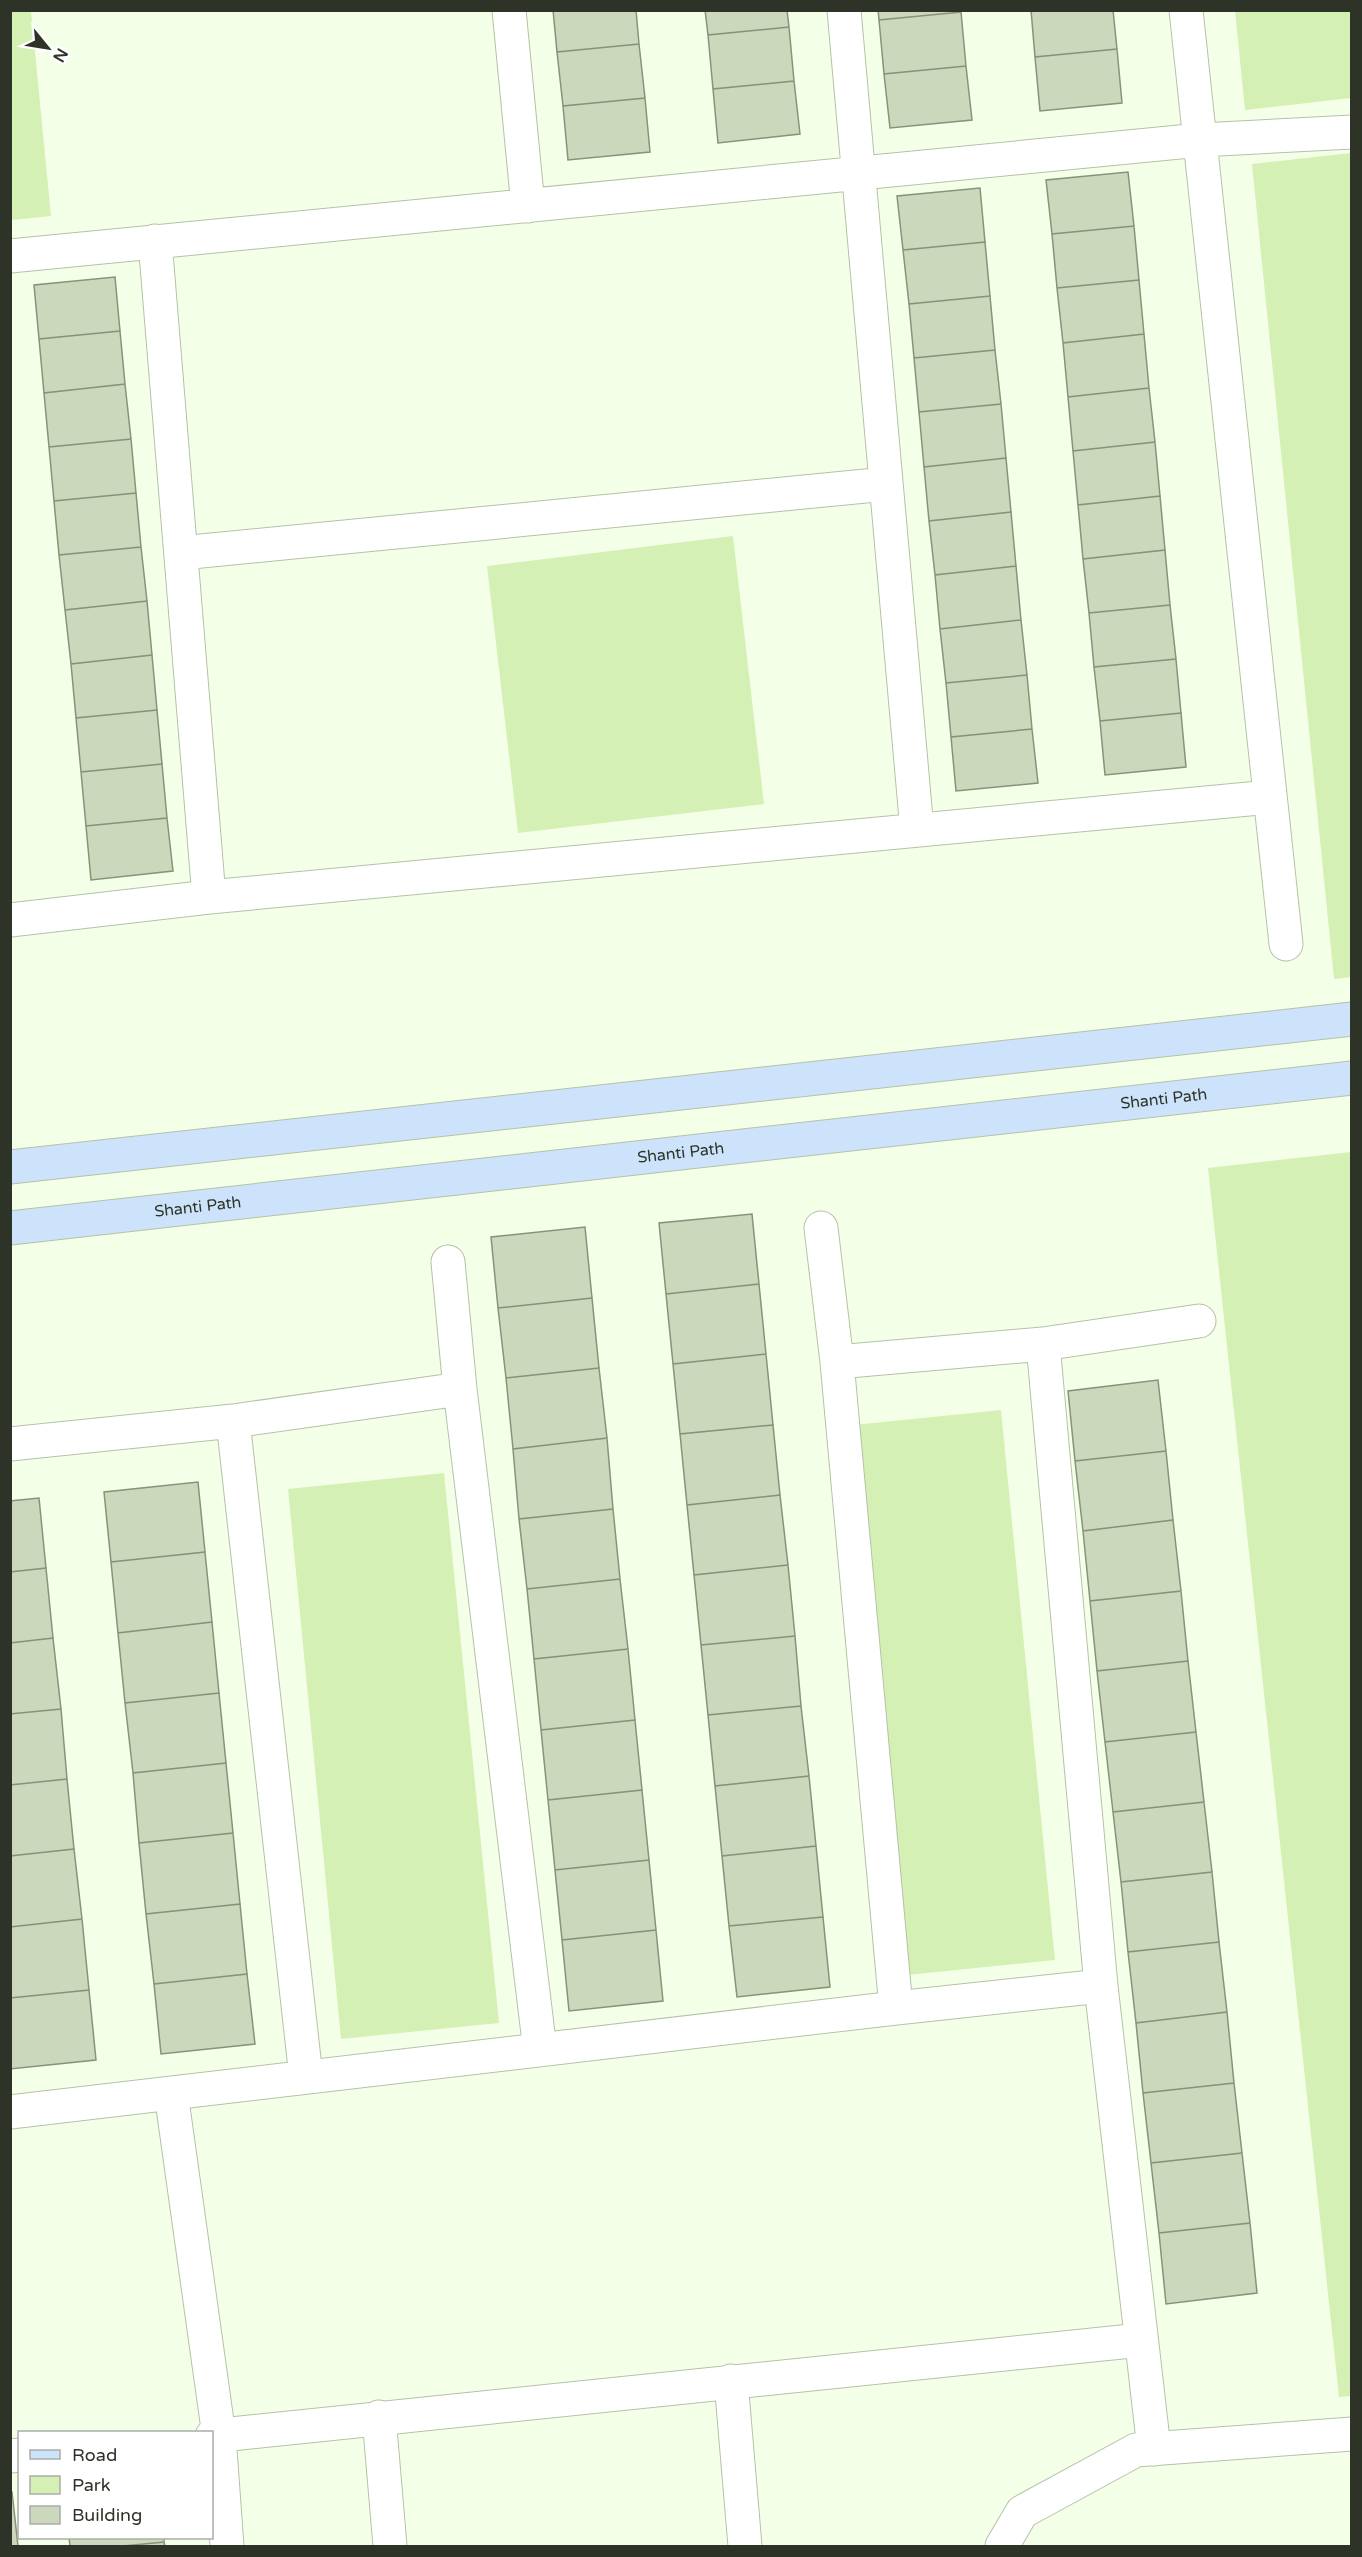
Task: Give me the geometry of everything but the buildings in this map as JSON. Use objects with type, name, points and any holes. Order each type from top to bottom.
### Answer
[{"type":"main road","points":[[10,1167],[1352,1019]]},
{"type":"main road","name":"Shanti Path","points":[[10,1228],[1352,1078]]},
{"type":"street","points":[[509,10],[528,206]]},
{"type":"street","points":[[844,10],[917,830]]},
{"type":"street","points":[[1186,10],[1286,944]]},
{"type":"street","points":[[10,256],[1200,141],[1352,132]]},
{"type":"street","points":[[155,241],[209,897]]},
{"type":"street","points":[[181,553],[886,484]]},
{"type":"street","points":[[10,920],[209,897],[1270,797]]},
{"type":"street","points":[[820,1228],[837,1362],[896,2008]]},
{"type":"street","points":[[448,1262],[460,1389],[540,2050]]},
{"type":"street","points":[[837,1362],[1043,1344],[1199,1321]]},
{"type":"street","points":[[1043,1344],[1101,1986],[1154,2449]]},
{"type":"street","points":[[10,1444],[233,1421],[460,1389]]},
{"type":"street","points":[[233,1421],[306,2077]]},
{"type":"street","points":[[10,2112],[1101,1986]]},
{"type":"street","points":[[171,2093],[215,2436],[226,2547]]},
{"type":"street","points":[[215,2436],[379,2417],[1141,2340]]},
{"type":"street","points":[[731,2381],[745,2547]]},
{"type":"street","points":[[379,2417],[390,2547]]},
{"type":"street","points":[[1002,2547],[1022,2512],[1136,2450],[1352,2434]]},
{"type":"green space","points":[[11,10],[31,11],[51,216],[11,220]]},
{"type":"green space","points":[[1235,11],[1351,11],[1351,98],[1245,110]]},
{"type":"green space","points":[[1351,153],[1352,977],[1334,979],[1252,164]]},
{"type":"green space","points":[[733,536],[764,804],[518,833],[487,566]]},
{"type":"green space","points":[[1351,1152],[1352,2396],[1339,2397],[1208,1168]]},
{"type":"green space","points":[[1001,1410],[1055,1960],[897,1976],[844,1426]]},
{"type":"green space","points":[[444,1473],[499,2023],[341,2039],[288,1489]]}]
